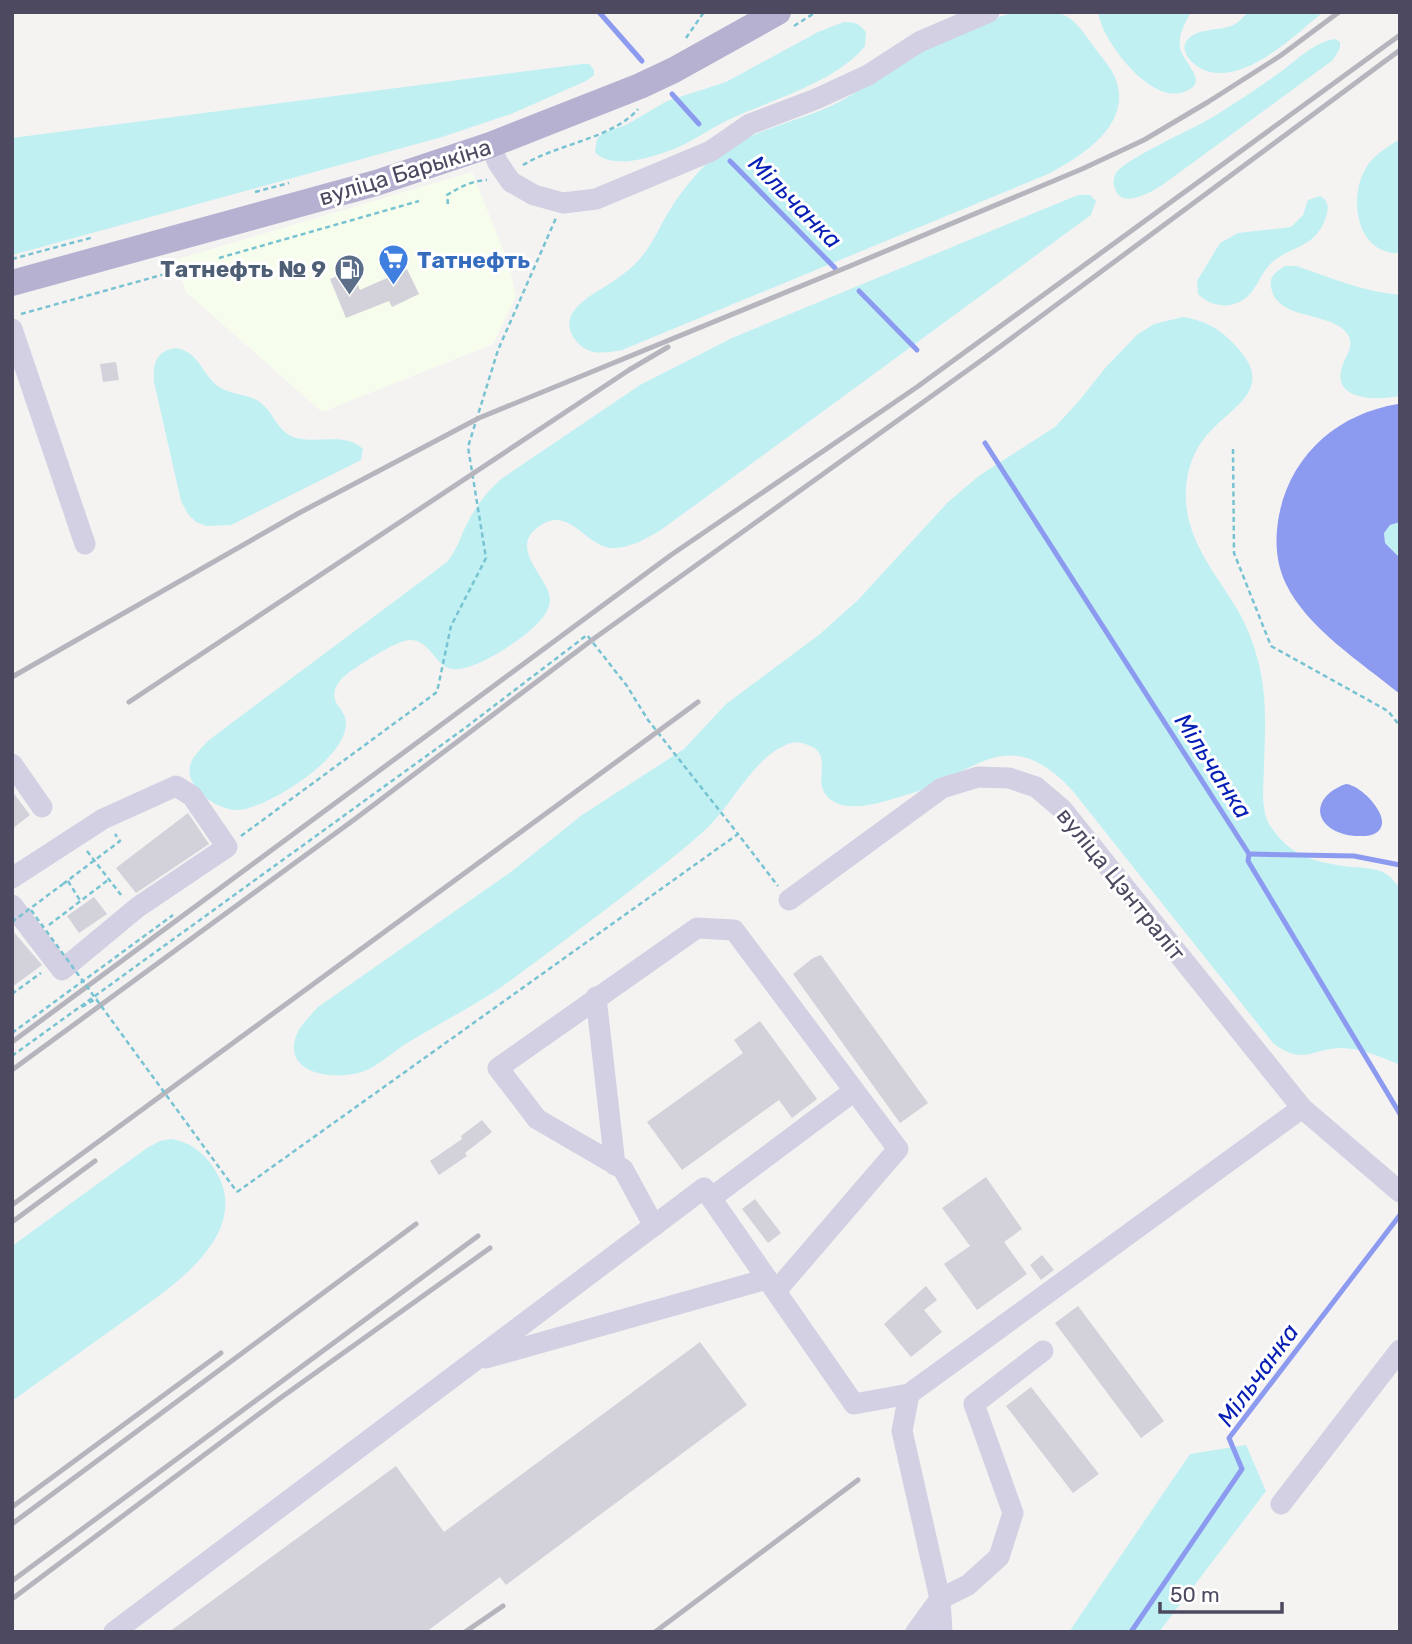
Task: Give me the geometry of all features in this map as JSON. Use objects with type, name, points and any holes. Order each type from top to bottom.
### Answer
[{"type":"main road","name":"вуліца Барыкіна","points":[[12,283],[376,183],[490,145],[652,81],[778,12]]},
{"type":"street","points":[[490,145],[511,182],[534,195],[563,202],[596,199],[711,151],[750,124],[857,79],[919,41],[989,12]]},
{"type":"street","points":[[12,329],[85,544]]},
{"type":"street","points":[[12,764],[42,807]]},
{"type":"street","name":"вуліца Цэнтраліт","points":[[789,900],[942,788],[978,778],[1009,778],[1036,786],[1062,808],[1302,1108],[1400,1192]]},
{"type":"street","points":[[12,878],[103,819],[176,786],[192,796],[227,847],[138,907],[62,970],[36,936],[22,907]]},
{"type":"street","points":[[475,1361],[771,1285],[898,1150],[734,930],[697,928],[498,1068],[537,1119],[623,1169],[654,1226]]},
{"type":"street","points":[[596,998],[615,1165]]},
{"type":"street","points":[[711,1198],[854,1091]]},
{"type":"street","points":[[114,1632],[705,1188],[854,1404],[909,1394],[1302,1108]]},
{"type":"street","points":[[1281,1504],[1400,1350]]},
{"type":"street","points":[[916,1632],[940,1599],[968,1585],[999,1557],[1013,1513],[974,1404],[1043,1351]]},
{"type":"street","points":[[909,1394],[902,1431],[940,1599],[943,1632]]},
{"type":"path","points":[[684,41],[704,12]]},
{"type":"path","points":[[448,204],[447,195],[458,188],[474,181],[491,180],[540,155],[591,137],[631,119],[645,104]]},
{"type":"path","points":[[246,195],[295,181]]},
{"type":"path","points":[[219,258],[419,201]]},
{"type":"path","points":[[227,847],[437,692],[451,626],[486,558],[468,447],[498,350],[563,202]]},
{"type":"path","points":[[12,258],[104,234]]},
{"type":"path","points":[[12,317],[176,271]]},
{"type":"path","points":[[1233,449],[1234,553],[1271,646],[1388,711],[1400,726]]},
{"type":"path","points":[[12,1056],[465,729],[587,635],[627,686],[648,720],[789,900]]},
{"type":"path","points":[[22,907],[97,998],[237,1192],[738,834]]},
{"type":"path","points":[[78,835],[79,841],[109,880],[129,904],[138,907]]},
{"type":"path","points":[[36,936],[109,880]]},
{"type":"path","points":[[68,881],[81,902]]},
{"type":"path","points":[[12,922],[22,907],[63,884]]},
{"type":"path","points":[[12,1032],[173,915]]},
{"type":"path","points":[[37,1037],[97,998]]},
{"type":"shaded area","points":[[1017,12],[1065,15],[1079,27],[1114,74],[1119,99],[1116,113],[1100,138],[1075,159],[1048,174],[622,350],[593,352],[578,343],[571,332],[569,321],[573,312],[638,261],[681,193],[713,158],[742,140],[839,102],[920,48]]},
{"type":"shaded area","points":[[1098,12],[1191,12],[1182,29],[1180,43],[1181,52],[1195,77],[1194,86],[1182,93],[1167,93],[1141,78],[1117,52],[1101,24]]},
{"type":"shaded area","points":[[1248,12],[1323,12],[1279,48],[1243,69],[1225,73],[1208,71],[1190,60],[1185,47],[1190,37],[1200,32],[1231,26]]},
{"type":"shaded area","points":[[844,22],[856,24],[866,32],[865,46],[853,59],[820,80],[728,120],[658,155],[619,161],[602,157],[595,152],[597,139],[603,133],[626,125],[667,101],[726,82],[818,32]]},
{"type":"shaded area","points":[[1335,39],[1340,42],[1340,48],[1333,60],[1161,186],[1136,198],[1123,198],[1118,195],[1114,179],[1122,167],[1213,117],[1311,49]]},
{"type":"shaded area","points":[[589,64],[594,75],[511,114],[442,137],[12,255],[12,138]]},
{"type":"shaded area","points":[[1400,139],[1400,253],[1385,251],[1374,245],[1365,235],[1357,208],[1360,180],[1369,163]]},
{"type":"shaded area","points":[[472,172],[508,262],[516,296],[493,344],[322,412],[186,292],[175,260]]},
{"type":"shaded area","points":[[1078,195],[1090,195],[1096,201],[1091,215],[661,530],[631,545],[612,548],[602,546],[561,520],[551,520],[541,525],[531,534],[527,543],[528,553],[548,591],[549,606],[538,623],[508,647],[481,662],[455,669],[441,664],[421,643],[409,640],[397,644],[352,670],[339,682],[335,698],[346,720],[343,736],[326,760],[313,772],[271,799],[240,810],[214,803],[198,791],[190,775],[190,766],[209,740],[447,562],[477,507],[501,479],[640,385],[732,338]]},
{"type":"shaded area","points":[[1320,196],[1326,201],[1328,208],[1318,232],[1307,242],[1271,263],[1247,297],[1235,304],[1222,305],[1209,302],[1198,294],[1197,281],[1220,243],[1238,233],[1291,227],[1303,215],[1308,200]]},
{"type":"shaded area","points":[[1285,266],[1296,266],[1360,287],[1400,295],[1400,396],[1361,397],[1345,389],[1341,381],[1341,371],[1350,346],[1349,336],[1337,325],[1282,305],[1275,297],[1271,279]]},
{"type":"shaded area","points":[[1183,317],[1197,320],[1222,333],[1247,360],[1252,374],[1251,386],[1245,397],[1213,428],[1195,454],[1186,484],[1186,500],[1192,532],[1198,546],[1240,614],[1258,662],[1265,705],[1264,811],[1272,829],[1293,850],[1332,864],[1381,871],[1400,888],[1400,1065],[1371,1054],[1341,1048],[1292,1054],[1273,1043],[1072,790],[1049,769],[1028,758],[1009,756],[990,759],[906,795],[864,806],[843,805],[833,802],[826,795],[821,781],[820,754],[808,745],[796,742],[775,750],[764,760],[714,821],[681,851],[494,992],[365,1071],[336,1076],[324,1074],[303,1066],[297,1059],[294,1049],[296,1036],[318,1007],[512,871],[582,815],[684,749],[726,704],[820,634],[858,600],[948,502],[980,475],[1055,427],[1138,334],[1154,324]]},
{"type":"shaded area","points":[[176,348],[190,354],[219,387],[260,402],[289,435],[307,440],[347,440],[363,449],[361,460],[231,525],[206,526],[196,522],[181,501],[154,382],[157,359],[164,352]]},
{"type":"shaded area","points":[[1400,522],[1400,558],[1385,543],[1384,533],[1390,525]]},
{"type":"shaded area","points":[[171,1139],[186,1143],[200,1152],[215,1170],[222,1185],[225,1194],[224,1218],[213,1242],[194,1266],[171,1287],[12,1401],[12,1246],[147,1148]]},
{"type":"shaded area","points":[[1246,1445],[1266,1491],[1159,1632],[1069,1632],[1190,1454]]},
{"type":"water","points":[[1398,404],[1400,522],[1390,525],[1384,533],[1385,543],[1400,558],[1400,694],[1337,644],[1307,615],[1286,584],[1278,561],[1277,545],[1283,498],[1304,458],[1318,442],[1354,418],[1375,409]]},
{"type":"water","points":[[1346,784],[1360,790],[1380,812],[1381,827],[1376,833],[1355,836],[1341,833],[1324,821],[1320,814],[1325,797]]},
{"type":"building","points":[[407,269],[419,294],[392,307],[389,301],[346,318],[330,279],[351,270],[360,290]]},
{"type":"building","points":[[116,362],[119,380],[103,382],[100,364]]},
{"type":"building","points":[[12,791],[30,815],[12,829]]},
{"type":"building","points":[[188,813],[209,844],[136,893],[116,868]]},
{"type":"building","points":[[94,897],[107,914],[79,933],[67,916]]},
{"type":"building","points":[[12,930],[42,965],[12,987]]},
{"type":"building","points":[[821,955],[928,1103],[900,1123],[793,974]]},
{"type":"building","points":[[760,1021],[817,1099],[792,1118],[779,1100],[682,1170],[647,1122],[743,1053],[734,1040]]},
{"type":"building","points":[[482,1120],[492,1132],[465,1153],[467,1156],[439,1175],[430,1161],[462,1139],[461,1136]]},
{"type":"building","points":[[986,1177],[1022,1229],[1004,1242],[1027,1274],[977,1310],[944,1264],[970,1246],[942,1208]]},
{"type":"building","points":[[755,1199],[781,1233],[768,1243],[742,1209]]},
{"type":"building","points":[[1042,1255],[1054,1270],[1041,1280],[1030,1265]]},
{"type":"building","points":[[926,1286],[937,1300],[924,1310],[942,1332],[911,1357],[884,1324]]},
{"type":"building","points":[[1078,1306],[1164,1421],[1141,1438],[1055,1323]]},
{"type":"building","points":[[700,1342],[747,1405],[506,1585],[500,1577],[426,1632],[169,1632],[396,1466],[444,1532]]},
{"type":"building","points":[[1031,1387],[1099,1474],[1073,1493],[1006,1406]]},
{"type":"waterway","name":"Мільчанка","points":[[599,12],[642,61]]},
{"type":"waterway","name":"Мільчанка","points":[[672,94],[699,124]]},
{"type":"waterway","name":"Мільчанка","points":[[730,161],[835,268]]},
{"type":"waterway","name":"Мільчанка","points":[[859,291],[917,350]]},
{"type":"waterway","name":"Мільчанка","points":[[985,443],[1249,854],[1248,861],[1400,1114]]},
{"type":"waterway","points":[[1249,854],[1354,856],[1400,865]]},
{"type":"waterway","name":"Мільчанка","points":[[1131,1632],[1242,1469],[1229,1438],[1400,1215]]},
{"type":"railway","points":[[12,677],[299,513],[479,418],[850,266],[1082,169],[1144,140],[1280,56],[1339,12]]},
{"type":"railway","points":[[12,1042],[671,555],[917,387],[1400,35]]},
{"type":"railway","points":[[12,1070],[355,819],[592,640],[986,357],[1400,50]]},
{"type":"railway","points":[[129,702],[629,370],[668,347]]},
{"type":"railway","points":[[12,1205],[698,702]]},
{"type":"railway","points":[[12,1222],[95,1161]]},
{"type":"railway","points":[[12,1524],[416,1224]]},
{"type":"railway","points":[[12,1581],[478,1236]]},
{"type":"railway","points":[[12,1599],[279,1399],[490,1248]]},
{"type":"railway","points":[[12,1507],[221,1353]]},
{"type":"railway","points":[[655,1632],[858,1480]]},
{"type":"railway","points":[[465,1632],[503,1606]]},
{"type":"place","name":"Татнефть","points":[[394,287]]},
{"type":"place","name":"Татнефть № 9","points":[[349,296]]}]
